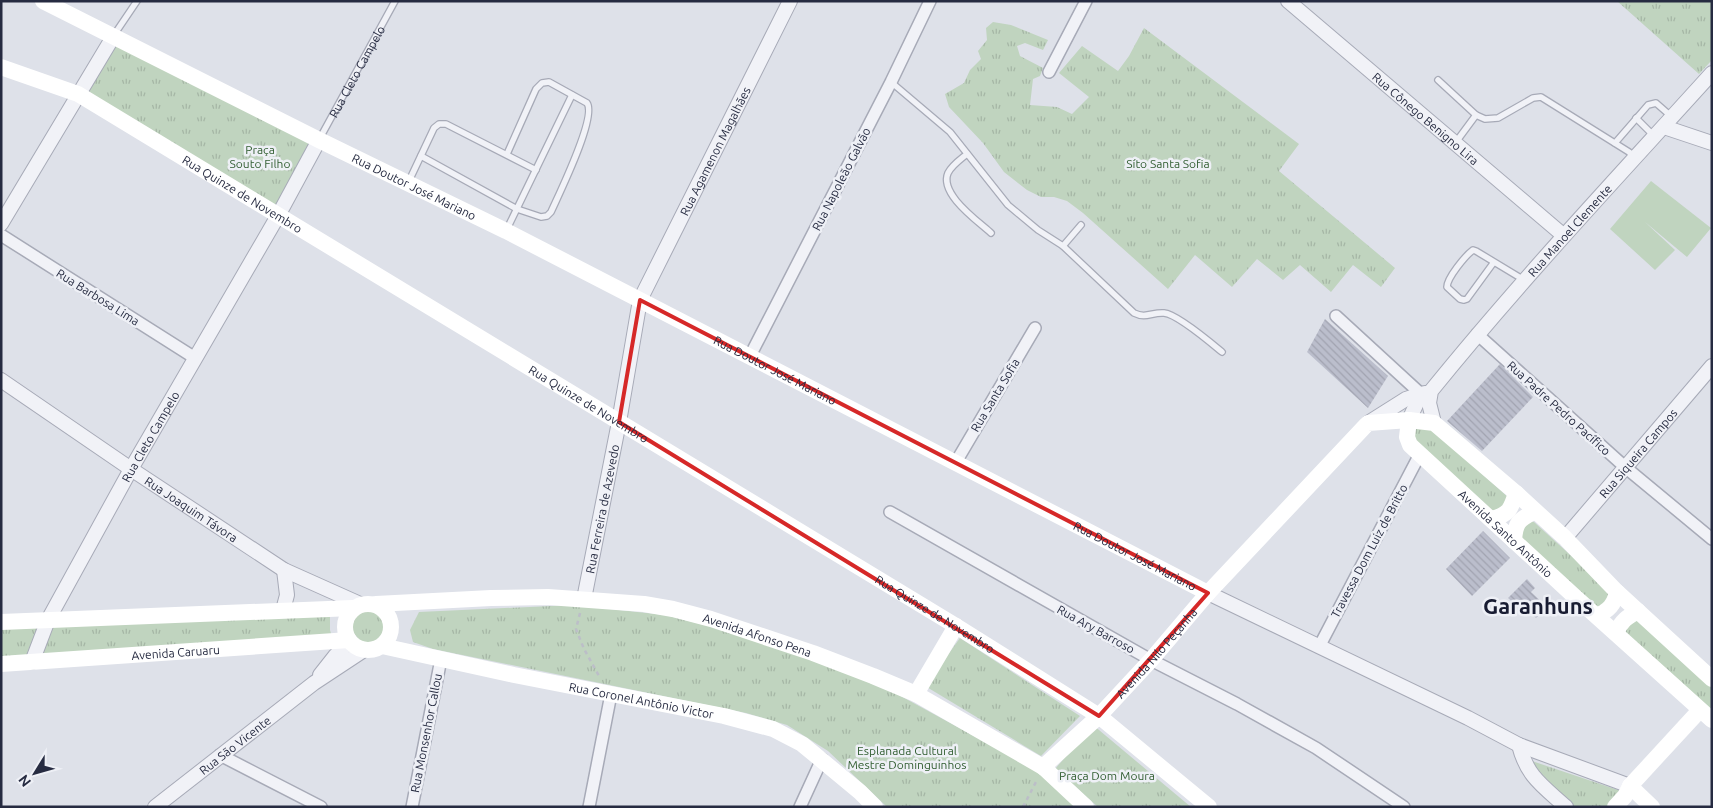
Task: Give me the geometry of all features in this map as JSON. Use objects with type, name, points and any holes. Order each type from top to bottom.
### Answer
[{"type":"main road","name":"Rua Doutor José Mariano","points":[[43,1],[319,140],[506,231],[1208,593]]},
{"type":"main road","name":"Rua Quinze de Novembro","points":[[1,67],[78,94],[279,214],[956,626],[1099,716],[1209,807]]},
{"type":"main road","points":[[1368,423],[1409,420],[1434,423],[1565,538],[1617,592],[1712,679]]},
{"type":"main road","name":"Avenida Santo Antônio","points":[[1409,420],[1408,441],[1420,454],[1707,716]]},
{"type":"main road","name":"Avenida Nilo Peçanha","points":[[1042,770],[1099,716],[1151,660],[1208,593],[1368,423]]},
{"type":"main road","points":[[1491,519],[1501,517],[1508,512],[1516,493]]},
{"type":"main road","points":[[1514,541],[1515,527],[1518,522],[1535,511]]},
{"type":"main road","points":[[1597,616],[1611,608],[1615,602],[1617,592]]},
{"type":"main road","name":"Avenida Afonso Pena","points":[[284,610],[491,598],[582,606],[663,607],[711,619],[813,653],[916,694],[1042,770],[1086,807]]},
{"type":"main road","points":[[369,605],[387,613],[390,620],[390,634],[382,646],[376,649],[354,644],[346,634],[346,620],[369,605]]},
{"type":"main road","points":[[1,622],[284,610]]},
{"type":"main road","points":[[1616,633],[1624,619],[1638,611]]},
{"type":"main road","points":[[916,694],[956,626]]},
{"type":"main road","name":"Avenida Caruaru","points":[[1,664],[354,644]]},
{"type":"main road","name":"Rua Coronel Antônio Victor","points":[[382,646],[757,724],[788,736],[802,744],[822,759],[875,807]]},
{"type":"main road","points":[[1652,807],[1626,795],[1707,716]]},
{"type":"street","name":"Rua Agamenon Magalhães","points":[[640,300],[790,1]]},
{"type":"street","name":"Rua Napoleão Galvão","points":[[750,356],[891,82],[930,1]]},
{"type":"street","points":[[1049,72],[1086,1]]},
{"type":"street","name":"Rua Cônego Benigno Lira","points":[[1288,1],[1456,142],[1563,236]]},
{"type":"street","points":[[1,224],[113,36]]},
{"type":"street","name":"Rua Manoel Clemente","points":[[1409,420],[1426,393],[1476,334],[1634,157],[1712,73]]},
{"type":"street","points":[[1663,127],[1712,143]]},
{"type":"street","name":"Rua Cleto Campelo","points":[[32,662],[48,620],[131,469],[279,214],[319,140]]},
{"type":"street","name":"Rua Barbosa Lima","points":[[1,235],[195,358]]},
{"type":"street","name":"Rua Ferreira de Azevedo","points":[[582,606],[619,422],[640,300]]},
{"type":"street","points":[[1336,316],[1426,393],[1434,423]]},
{"type":"street","name":"Rua Santa Sofia","points":[[956,462],[1035,328]]},
{"type":"street","name":"Rua Padre Pedro Pacífico","points":[[1476,334],[1625,467],[1712,539]]},
{"type":"street","name":"Rua Siqueira Campos","points":[[1565,538],[1710,370]]},
{"type":"street","name":"Rua Joaquim Távora","points":[[1,380],[284,570],[369,605]]},
{"type":"street","points":[[1368,423],[1406,398],[1426,393]]},
{"type":"street","name":"Travessa Dom Luiz de Britto","points":[[1319,647],[1420,454]]},
{"type":"street","name":"Rua Ary Barroso","points":[[890,512],[1151,660],[1237,704],[1316,748],[1404,807]]},
{"type":"street","points":[[284,570],[287,595],[284,610]]},
{"type":"street","name":"Rua Doutor José Mariano","points":[[1208,593],[1626,795]]},
{"type":"street","name":"Rua São Vicente","points":[[156,807],[220,755],[314,684],[334,656],[354,644]]},
{"type":"street","name":"Rua Monsenhor Callou","points":[[412,807],[441,659]]},
{"type":"street","points":[[589,807],[611,694]]},
{"type":"street","points":[[1513,742],[1532,775],[1566,807]]},
{"type":"street","points":[[220,755],[321,807]]},
{"type":"street","points":[[800,807],[822,759]]},
{"type":"lane","points":[[113,36],[137,1]]},
{"type":"lane","name":"Rua Cleto Campelo","points":[[319,140],[395,1]]},
{"type":"lane","points":[[1438,80],[1476,114],[1485,119],[1498,118],[1528,100],[1541,98],[1615,143],[1634,157]]},
{"type":"lane","points":[[421,156],[517,209],[541,217],[547,216],[551,212],[580,147],[590,107],[587,103],[550,82],[542,83],[536,89],[507,154]]},
{"type":"lane","points":[[891,82],[950,132],[1008,205],[1038,230],[1063,246],[1134,313],[1140,316],[1165,313],[1175,317],[1222,352]]},
{"type":"lane","points":[[506,231],[572,94]]},
{"type":"lane","points":[[1615,143],[1651,103],[1656,103],[1663,127]]},
{"type":"lane","points":[[1456,142],[1476,114]]},
{"type":"lane","points":[[1636,118],[1663,127]]},
{"type":"lane","points":[[408,183],[434,128],[439,124],[446,124],[536,170]]},
{"type":"lane","points":[[967,154],[953,165],[948,174],[947,183],[950,192],[959,204],[991,233]]},
{"type":"lane","points":[[1063,246],[1081,225]]},
{"type":"lane","points":[[1494,262],[1467,299],[1460,299],[1447,287],[1448,280],[1473,250],[1494,262],[1524,280]]},
{"type":"path","points":[[582,606],[576,629],[597,672],[611,694]]},
{"type":"path","points":[[1023,807],[1042,770]]},
{"type":"highlighted area","points":[[640,300],[1208,593],[1099,716],[619,422]]},
{"type":"green space","points":[[1617,1],[1712,1],[1712,60],[1699,74]]},
{"type":"green space","name":"Síto Santa Sofia","points":[[993,22],[1011,25],[1048,40],[1043,50],[1025,43],[1017,46],[1020,56],[1043,68],[1040,76],[1033,79],[1030,105],[1057,107],[1072,114],[1089,97],[1059,73],[1082,46],[1118,71],[1129,56],[1144,28],[1299,144],[1279,171],[1395,268],[1381,287],[1353,265],[1331,292],[1300,265],[1283,280],[1257,259],[1232,287],[1195,255],[1168,289],[1067,201],[1054,197],[1041,197],[1027,190],[1004,172],[983,143],[949,107],[945,94],[964,83],[970,70],[981,59],[978,51],[987,40],[986,28]]},
{"type":"green space","name":"Praça Souto Filho","points":[[112,40],[311,140],[277,210],[84,94]]},
{"type":"green space","points":[[1651,181],[1711,228],[1687,257],[1645,222],[1675,250],[1655,270],[1610,229]]},
{"type":"green space","points":[[1412,425],[1429,426],[1509,498],[1497,515],[1410,441]]},
{"type":"green space","points":[[1525,520],[1534,522],[1609,590],[1610,601],[1601,610],[1516,539]]},
{"type":"green space","name":"Esplanada Cultural Mestre Dominguinhos","points":[[573,605],[665,615],[733,632],[864,676],[1038,771],[1077,807],[887,807],[828,751],[787,725],[746,713],[433,649],[413,642],[410,630],[419,612]]},
{"type":"green space","points":[[368,607],[382,612],[387,626],[382,640],[368,645],[354,640],[349,626],[354,612]]},
{"type":"green space","points":[[330,615],[330,630],[333,640],[37,657],[46,622]]},
{"type":"green space","points":[[1640,620],[1712,686],[1712,715],[1620,632],[1622,623]]},
{"type":"green space","points":[[39,624],[30,659],[1,661],[1,626]]},
{"type":"green space","points":[[960,638],[1080,716],[1041,756],[925,686]]},
{"type":"green space","name":"Praça Dom Moura","points":[[1093,725],[1191,807],[1098,807],[1055,769]]},
{"type":"green space","points":[[1532,761],[1624,792],[1610,807],[1568,807],[1528,767]]},
{"type":"building","points":[[1325,319],[1388,376],[1368,408],[1307,352]]},
{"type":"building","points":[[1500,364],[1533,397],[1482,451],[1447,421]]},
{"type":"building","points":[[1483,531],[1510,558],[1472,596],[1446,569]]},
{"type":"building","points":[[1527,579],[1535,588],[1531,592],[1547,607],[1536,618],[1521,603],[1517,606],[1508,598]]},
{"type":"district","name":"Garanhuns","points":[[1538,605]]}]
